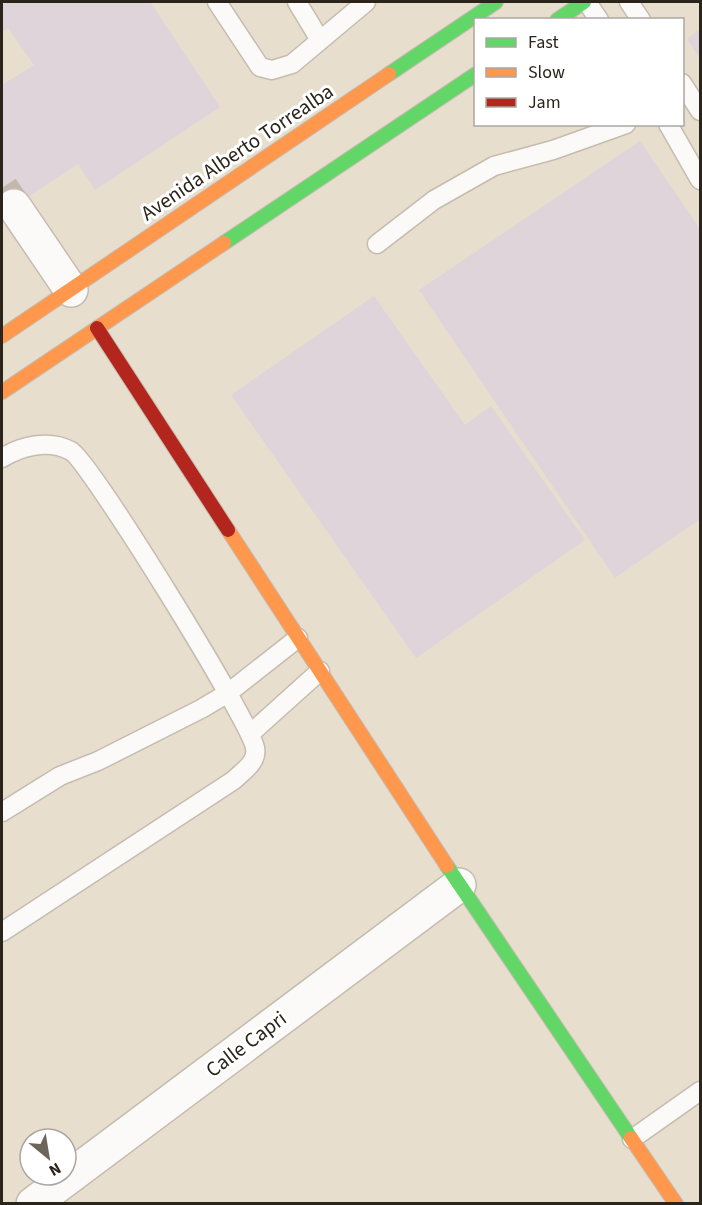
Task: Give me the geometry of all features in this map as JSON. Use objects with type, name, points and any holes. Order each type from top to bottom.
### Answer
[{"type":"main road","name":"Avenida Alberto Torrealba","points":[[2,336],[496,2]]},
{"type":"main road","points":[[560,18],[585,2]]},
{"type":"main road","points":[[2,392],[474,75]]},
{"type":"main road","points":[[97,328],[459,885],[675,1203]]},
{"type":"street","points":[[14,206],[71,290]]},
{"type":"street","name":"Calle Capri","points":[[33,1203],[459,885]]},
{"type":"lane","points":[[217,2],[260,67],[272,70],[292,64],[366,2]]},
{"type":"lane","points":[[297,2],[320,40]]},
{"type":"lane","points":[[585,2],[597,18]]},
{"type":"lane","points":[[629,2],[640,18]]},
{"type":"lane","points":[[684,86],[700,111]]},
{"type":"lane","points":[[377,244],[434,200],[495,166],[553,150],[620,126]]},
{"type":"lane","points":[[669,126],[700,180]]},
{"type":"lane","points":[[2,458],[13,451],[43,444],[71,452],[102,491],[228,693],[251,733],[256,750],[252,763],[234,780],[2,932]]},
{"type":"lane","points":[[2,812],[60,776],[108,756],[201,709],[228,693],[298,638]]},
{"type":"lane","points":[[251,733],[320,671]]},
{"type":"lane","points":[[632,1139],[700,1091]]},
{"type":"building","points":[[2,2],[150,2],[220,107],[95,190],[78,164],[2,214],[2,85],[34,65],[8,28],[2,32]]},
{"type":"building","points":[[700,29],[700,59],[687,39]]},
{"type":"building","points":[[640,141],[700,229],[700,519],[615,578],[419,290]]},
{"type":"building","points":[[374,296],[465,425],[491,406],[585,540],[416,658],[231,395]]},
{"type":"tunnel","points":[[2,188],[14,206]]},
{"type":"traffic: fast","points":[[389,74],[496,2]]},
{"type":"traffic: fast","points":[[560,18],[584,2]]},
{"type":"traffic: fast","points":[[224,243],[474,75]]},
{"type":"traffic: fast","points":[[447,866],[631,1138]]},
{"type":"traffic: slow","points":[[2,336],[389,74]]},
{"type":"traffic: slow","points":[[2,392],[224,243]]},
{"type":"traffic: slow","points":[[228,530],[447,866]]},
{"type":"traffic: slow","points":[[631,1138],[676,1204]]},
{"type":"traffic: jam","points":[[97,328],[228,530]]}]
